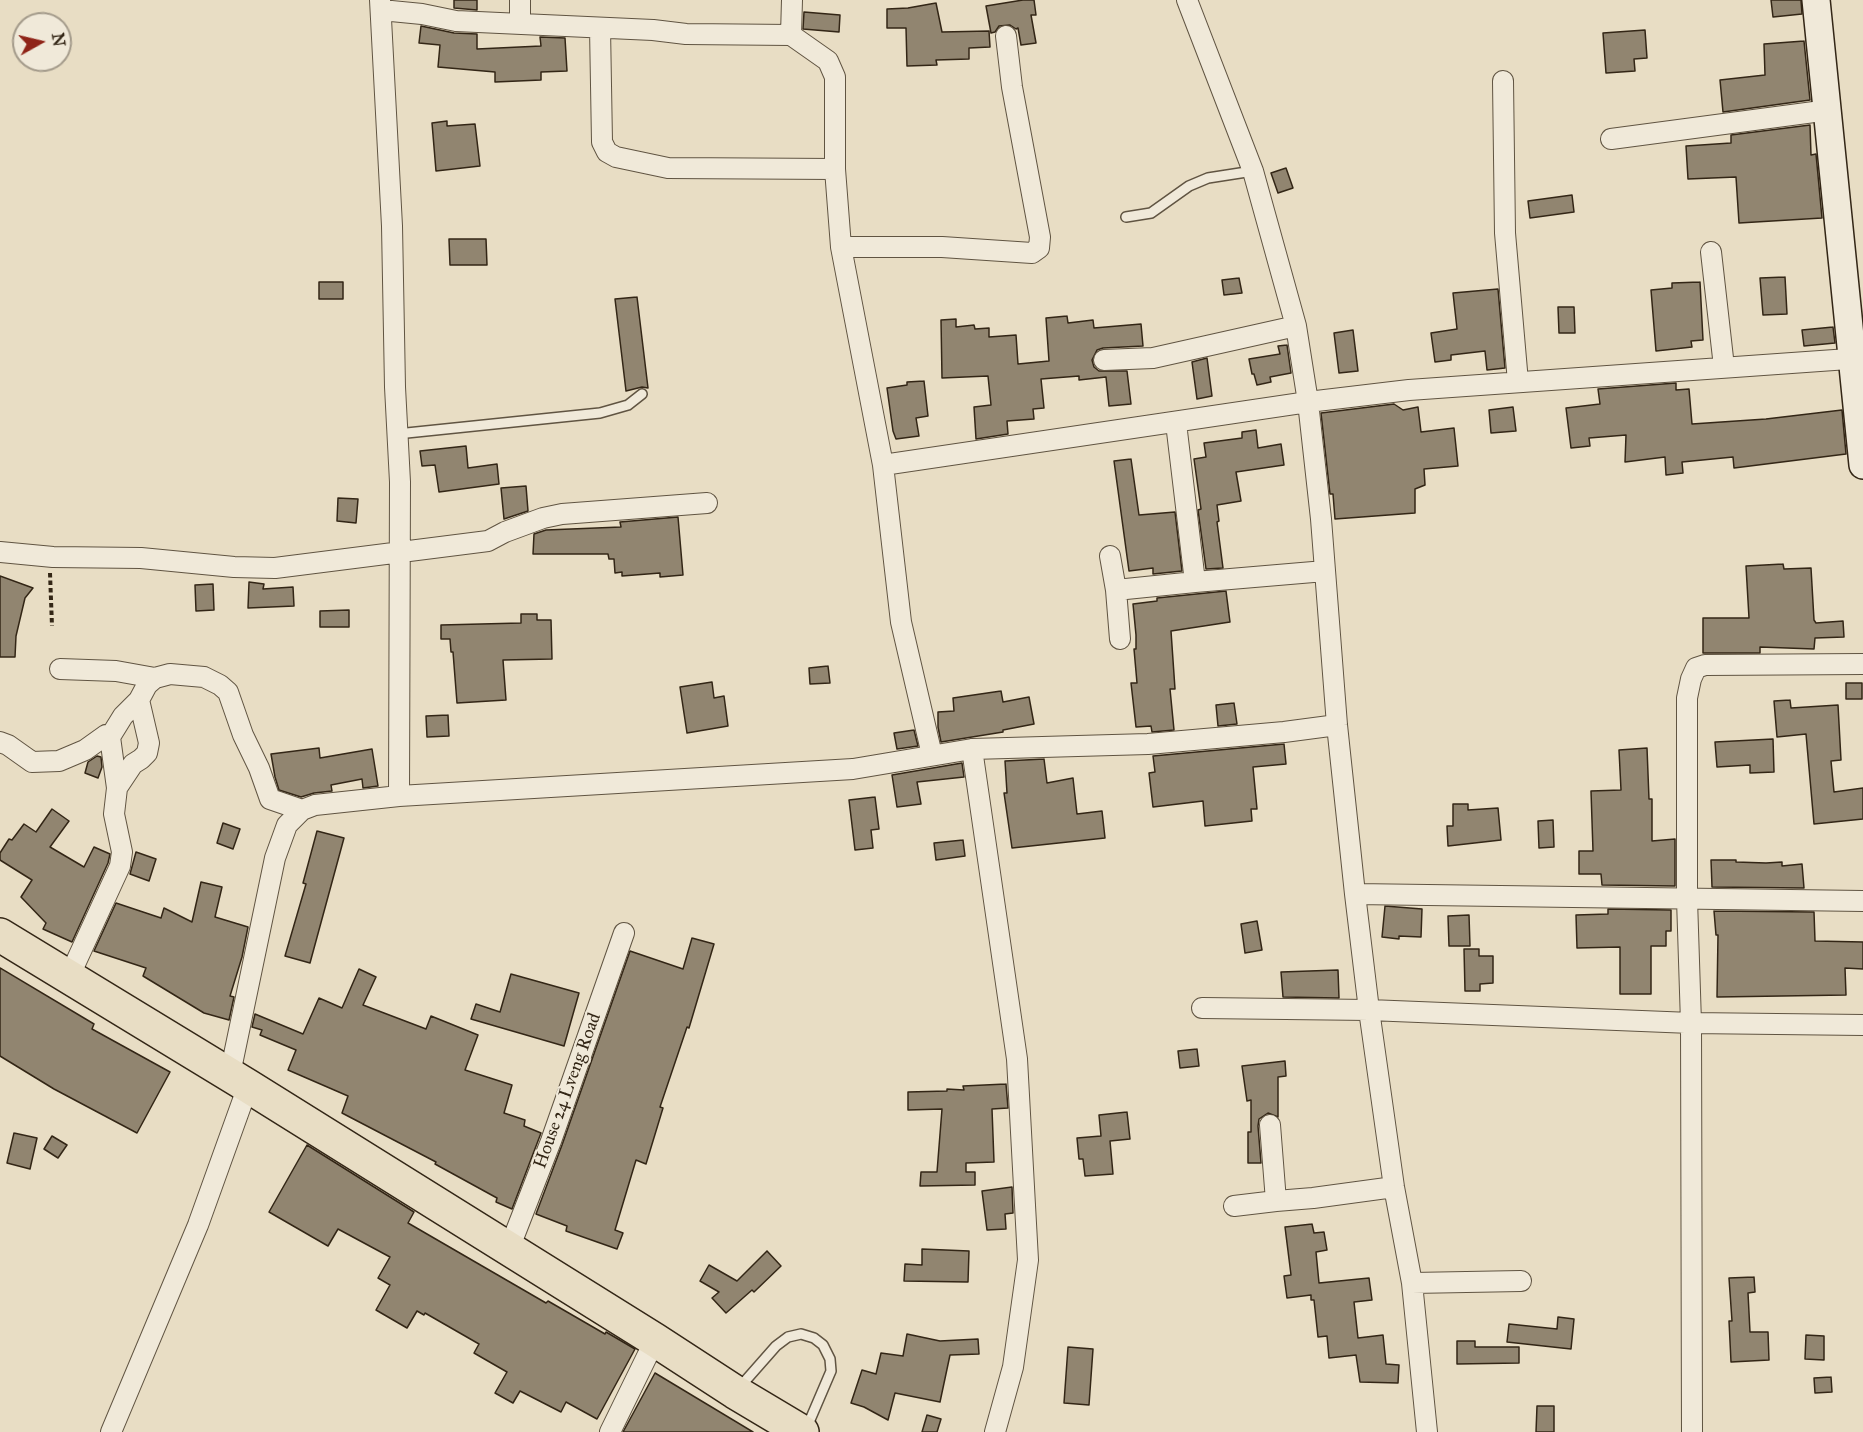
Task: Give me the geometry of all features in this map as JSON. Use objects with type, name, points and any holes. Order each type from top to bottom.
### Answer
[{"type":"highway","points":[[0,935],[239,1080],[735,1392],[803,1432]]},
{"type":"street","points":[[520,0],[520,24]]},
{"type":"street","points":[[792,0],[792,34],[799,42],[828,61],[835,77],[835,169],[842,247],[883,465],[902,622],[932,756]]},
{"type":"street","points":[[1187,0],[1253,171],[1296,326],[1308,402],[1325,571],[1337,725],[1355,894],[1394,1187],[1412,1283],[1427,1432]]},
{"type":"street","points":[[1816,0],[1858,358],[1863,465]]},
{"type":"street","points":[[399,796],[400,482],[392,226],[381,5],[456,21],[653,30],[686,34],[792,34]]},
{"type":"street","points":[[600,28],[602,142],[607,152],[616,157],[668,168],[835,169]]},
{"type":"street","points":[[842,247],[942,247],[1032,253],[1039,248],[1040,237],[1012,87],[1006,36]]},
{"type":"street","points":[[1503,81],[1505,233],[1518,382]]},
{"type":"street","points":[[1611,139],[1829,110]]},
{"type":"street","points":[[1711,252],[1724,368]]},
{"type":"street","points":[[1104,360],[1153,358],[1296,326]]},
{"type":"street","points":[[883,465],[1308,402],[1409,390],[1858,358]]},
{"type":"street","points":[[1176,423],[1195,582]]},
{"type":"street","points":[[0,552],[52,557],[141,558],[234,567],[275,568],[488,541],[543,518],[562,514],[707,503]]},
{"type":"street","points":[[1110,556],[1116,590],[1120,639]]},
{"type":"street","points":[[1116,590],[1325,571]]},
{"type":"street","points":[[1692,1432],[1692,1023],[1687,899],[1687,698],[1691,679],[1696,668],[1705,665],[1863,664]]},
{"type":"street","points":[[60,669],[116,671],[155,678],[170,674],[204,677],[220,685],[228,692],[270,799],[302,810]]},
{"type":"street","points":[[69,977],[120,866],[122,852],[114,814],[117,788],[110,737],[123,716],[139,700],[147,685],[155,678]]},
{"type":"street","points":[[117,788],[133,764],[147,753],[149,743],[139,700]]},
{"type":"street","points":[[111,1432],[198,1225],[239,1080],[275,858],[287,825],[302,810],[315,805],[399,796],[853,769],[972,749],[1148,744],[1337,725]]},
{"type":"street","points":[[0,742],[32,762],[59,761],[85,750],[106,735],[110,737]]},
{"type":"street","points":[[972,749],[1017,1059],[1028,1260],[1013,1366],[995,1432]]},
{"type":"street","points":[[1355,894],[1863,901]]},
{"type":"street","name":"House 24 Lveng Road","points":[[509,1249],[551,1141],[624,933]]},
{"type":"street","points":[[1202,1008],[1369,1010],[1692,1023],[1863,1025]]},
{"type":"street","points":[[1270,1125],[1276,1201]]},
{"type":"street","points":[[1234,1206],[1394,1187]]},
{"type":"street","points":[[1412,1283],[1521,1281]]},
{"type":"street","points":[[610,1432],[655,1340]]},
{"type":"lane","points":[[1126,216],[1151,213],[1189,186],[1208,178],[1253,171]]},
{"type":"lane","points":[[397,434],[600,413],[628,405],[642,394]]},
{"type":"lane","points":[[735,1392],[776,1346],[788,1337],[801,1334],[814,1338],[823,1345],[830,1359],[831,1371],[803,1432]]},
{"type":"path","points":[[52,557],[50,585],[52,626]]},
{"type":"building","points":[[454,0],[477,0],[477,10],[454,8]]},
{"type":"building","points":[[1034,0],[1036,15],[1031,15],[1036,43],[1021,45],[1018,28],[1010,25],[999,26],[995,32],[991,33],[986,6]]},
{"type":"building","points":[[1771,0],[1801,0],[1802,14],[1773,17]]},
{"type":"building","points":[[936,3],[942,32],[989,31],[990,47],[969,48],[969,59],[936,60],[937,65],[907,66],[906,28],[887,28],[887,9]]},
{"type":"building","points":[[804,12],[840,15],[839,32],[803,29]]},
{"type":"building","points":[[421,26],[454,33],[477,34],[477,49],[541,46],[540,37],[565,38],[567,71],[541,72],[541,80],[495,82],[495,72],[438,67],[440,45],[419,43]]},
{"type":"building","points":[[1645,30],[1647,58],[1634,59],[1635,71],[1606,73],[1603,33]]},
{"type":"building","points":[[1804,41],[1810,100],[1723,112],[1720,80],[1765,75],[1764,44]]},
{"type":"building","points":[[447,121],[447,126],[475,124],[480,166],[436,171],[432,123]]},
{"type":"building","points":[[1810,125],[1811,155],[1816,154],[1822,218],[1739,223],[1736,177],[1688,179],[1686,146],[1731,143],[1731,135]]},
{"type":"building","points":[[1286,168],[1293,188],[1278,193],[1271,173]]},
{"type":"building","points":[[1572,195],[1574,212],[1530,218],[1528,201]]},
{"type":"building","points":[[449,239],[486,239],[487,265],[450,265]]},
{"type":"building","points":[[1785,277],[1787,314],[1763,315],[1760,278]]},
{"type":"building","points":[[1239,278],[1242,293],[1224,295],[1222,280]]},
{"type":"building","points":[[319,282],[343,282],[343,299],[319,299]]},
{"type":"building","points":[[1700,282],[1703,340],[1691,341],[1692,347],[1656,351],[1651,290],[1672,288],[1672,283]]},
{"type":"building","points":[[1498,289],[1505,368],[1487,370],[1485,351],[1451,355],[1451,360],[1435,362],[1431,333],[1457,329],[1453,293]]},
{"type":"building","points":[[637,297],[648,388],[642,387],[626,391],[615,299]]},
{"type":"building","points":[[1558,307],[1574,307],[1575,333],[1559,333]]},
{"type":"building","points":[[1067,316],[1068,323],[1093,320],[1094,328],[1141,324],[1143,346],[1103,348],[1097,350],[1092,360],[1094,367],[1099,371],[1127,371],[1131,404],[1109,406],[1106,377],[1079,380],[1079,376],[1041,379],[1044,408],[1033,409],[1034,419],[1007,421],[1008,434],[976,439],[974,407],[991,405],[988,376],[942,378],[941,320],[956,319],[956,327],[974,325],[975,329],[989,328],[989,337],[1016,335],[1018,364],[1049,361],[1046,318]]},
{"type":"building","points":[[1833,327],[1835,343],[1804,346],[1802,330]]},
{"type":"building","points":[[1353,330],[1358,371],[1339,373],[1334,333]]},
{"type":"building","points":[[1287,345],[1291,373],[1270,377],[1271,382],[1257,385],[1249,359],[1280,354],[1278,346]]},
{"type":"building","points":[[1207,358],[1212,396],[1197,399],[1192,362]]},
{"type":"building","points":[[924,381],[928,416],[916,418],[919,436],[896,439],[887,388],[907,385],[907,382]]},
{"type":"building","points":[[1676,383],[1676,390],[1689,389],[1692,424],[1766,419],[1842,410],[1846,454],[1734,468],[1733,457],[1682,462],[1683,473],[1666,475],[1665,457],[1625,462],[1626,435],[1589,438],[1590,446],[1571,448],[1566,408],[1600,404],[1598,389]]},
{"type":"building","points":[[1394,404],[1403,410],[1418,407],[1421,432],[1454,428],[1458,466],[1424,469],[1425,485],[1415,489],[1415,513],[1335,519],[1321,413]]},
{"type":"building","points":[[1513,407],[1516,431],[1491,433],[1489,410]]},
{"type":"building","points":[[1256,430],[1258,448],[1281,444],[1284,465],[1236,472],[1241,501],[1217,505],[1223,568],[1206,569],[1194,459],[1206,457],[1204,443],[1242,438],[1242,432]]},
{"type":"building","points":[[466,446],[468,468],[497,464],[499,484],[439,492],[435,465],[422,466],[420,451]]},
{"type":"building","points":[[1131,459],[1139,515],[1175,512],[1182,571],[1153,574],[1153,568],[1129,571],[1114,461]]},
{"type":"building","points":[[526,486],[528,511],[504,519],[501,488]]},
{"type":"building","points":[[338,498],[358,499],[356,523],[337,521]]},
{"type":"building","points":[[678,517],[683,575],[660,577],[660,573],[622,576],[622,572],[615,573],[614,559],[609,559],[608,554],[533,554],[534,534],[546,530],[621,527],[620,522]]},
{"type":"building","points":[[1783,564],[1784,569],[1811,568],[1814,620],[1816,623],[1843,621],[1844,637],[1815,638],[1814,649],[1760,647],[1760,653],[1703,653],[1703,618],[1749,618],[1746,566]]},
{"type":"building","points":[[0,576],[33,588],[25,598],[16,636],[15,657],[0,657]]},
{"type":"building","points":[[249,582],[264,584],[263,589],[293,587],[294,606],[248,608]]},
{"type":"building","points":[[213,584],[214,610],[196,611],[195,585]]},
{"type":"building","points":[[1226,591],[1230,622],[1171,631],[1175,689],[1170,689],[1174,730],[1152,732],[1151,726],[1136,727],[1131,683],[1137,683],[1133,604],[1157,601],[1157,598]]},
{"type":"building","points":[[349,610],[349,627],[320,627],[320,611]]},
{"type":"building","points":[[521,614],[537,614],[537,620],[551,620],[552,659],[503,660],[506,700],[457,703],[453,652],[451,652],[450,639],[441,639],[441,625],[521,623]]},
{"type":"building","points":[[828,666],[830,683],[810,684],[809,668]]},
{"type":"building","points":[[712,682],[714,698],[724,696],[728,726],[687,733],[680,687]]},
{"type":"building","points":[[1846,683],[1862,683],[1862,699],[1846,699]]},
{"type":"building","points":[[1001,691],[1003,702],[1029,697],[1034,724],[1003,730],[1003,732],[941,742],[938,712],[954,711],[953,698]]},
{"type":"building","points":[[1790,700],[1791,708],[1838,705],[1841,760],[1831,761],[1834,792],[1863,788],[1863,819],[1814,824],[1806,734],[1777,737],[1774,701]]},
{"type":"building","points":[[1234,703],[1237,724],[1218,726],[1216,705]]},
{"type":"building","points":[[448,715],[449,736],[427,737],[426,716]]},
{"type":"building","points":[[914,730],[918,746],[897,749],[894,733]]},
{"type":"building","points":[[1773,739],[1774,772],[1750,773],[1750,765],[1717,767],[1715,742]]},
{"type":"building","points":[[1284,744],[1286,764],[1253,767],[1257,809],[1251,809],[1252,821],[1205,826],[1203,801],[1153,807],[1149,773],[1155,772],[1153,756]]},
{"type":"building","points":[[319,748],[320,758],[372,749],[378,786],[363,788],[362,779],[331,785],[332,791],[301,797],[279,790],[271,754]]},
{"type":"building","points":[[1647,748],[1649,799],[1652,799],[1652,841],[1675,839],[1675,886],[1602,885],[1601,874],[1579,874],[1579,851],[1593,851],[1591,791],[1621,790],[1619,750]]},
{"type":"building","points":[[97,756],[101,757],[102,767],[98,778],[85,773],[88,762]]},
{"type":"building","points":[[1044,759],[1047,783],[1073,778],[1077,814],[1102,811],[1105,838],[1012,848],[1004,793],[1007,793],[1005,761]]},
{"type":"building","points":[[962,763],[964,777],[917,782],[921,804],[897,807],[892,775]]},
{"type":"building","points":[[875,797],[879,829],[871,830],[873,848],[855,850],[849,800]]},
{"type":"building","points":[[1453,804],[1468,804],[1468,810],[1498,808],[1501,840],[1448,846],[1447,826],[1453,826]]},
{"type":"building","points":[[52,809],[69,821],[50,847],[84,867],[94,847],[110,854],[72,942],[43,929],[46,923],[21,897],[32,880],[0,860],[0,853],[9,839],[12,840],[24,824],[36,832]]},
{"type":"building","points":[[1553,820],[1554,847],[1539,848],[1538,821]]},
{"type":"building","points":[[223,823],[240,829],[233,849],[217,843]]},
{"type":"building","points":[[317,831],[344,838],[310,963],[285,956],[306,884],[303,883]]},
{"type":"building","points":[[963,840],[965,856],[936,860],[934,843]]},
{"type":"building","points":[[136,852],[156,859],[149,881],[130,874]]},
{"type":"building","points":[[1711,860],[1782,862],[1782,866],[1802,864],[1804,888],[1712,887]]},
{"type":"building","points":[[201,882],[222,887],[215,917],[248,927],[230,996],[234,997],[229,1020],[204,1013],[143,976],[146,968],[94,951],[116,903],[161,918],[164,908],[192,922]]},
{"type":"building","points":[[1385,906],[1422,909],[1421,937],[1399,936],[1399,939],[1382,937]]},
{"type":"building","points":[[1608,909],[1671,910],[1671,931],[1666,931],[1666,946],[1651,946],[1651,994],[1620,994],[1620,947],[1577,948],[1576,915],[1608,914]]},
{"type":"building","points":[[1714,911],[1814,912],[1815,941],[1863,942],[1863,969],[1845,968],[1846,995],[1717,997],[1718,935],[1716,935]]},
{"type":"building","points":[[1469,915],[1470,946],[1449,946],[1448,916]]},
{"type":"building","points":[[1257,921],[1262,950],[1245,953],[1241,924]]},
{"type":"building","points":[[692,938],[714,944],[689,1028],[687,1027],[660,1107],[663,1108],[646,1164],[636,1160],[615,1230],[623,1233],[617,1249],[566,1231],[567,1226],[536,1214],[630,951],[683,969]]},
{"type":"building","points":[[1464,949],[1479,949],[1479,956],[1493,956],[1493,983],[1480,984],[1480,991],[1465,991]]},
{"type":"building","points":[[0,968],[94,1024],[92,1029],[170,1072],[137,1133],[54,1089],[0,1056]]},
{"type":"building","points":[[359,969],[376,977],[363,1005],[426,1029],[431,1016],[478,1035],[465,1070],[512,1085],[504,1113],[525,1120],[524,1126],[541,1133],[512,1209],[496,1202],[497,1198],[435,1164],[436,1162],[342,1113],[348,1096],[288,1070],[296,1050],[260,1035],[262,1030],[252,1027],[255,1014],[303,1034],[319,998],[342,1008]]},
{"type":"building","points":[[1338,970],[1339,998],[1283,997],[1281,972]]},
{"type":"building","points":[[511,974],[579,993],[564,1046],[471,1019],[476,1004],[500,1012]]},
{"type":"building","points":[[1197,1049],[1199,1066],[1180,1068],[1178,1051]]},
{"type":"building","points":[[1285,1061],[1286,1076],[1278,1077],[1278,1117],[1268,1113],[1259,1119],[1261,1163],[1248,1163],[1251,1100],[1247,1101],[1242,1066]]},
{"type":"building","points":[[1006,1084],[1008,1108],[992,1109],[994,1162],[966,1163],[966,1172],[975,1172],[975,1185],[920,1186],[921,1172],[937,1172],[942,1109],[908,1110],[908,1092],[964,1090],[963,1086]]},
{"type":"building","points":[[1127,1112],[1130,1139],[1110,1141],[1113,1174],[1085,1176],[1083,1159],[1079,1159],[1077,1138],[1101,1136],[1099,1115]]},
{"type":"building","points":[[14,1133],[37,1138],[30,1169],[7,1163]]},
{"type":"building","points":[[52,1136],[67,1145],[58,1158],[44,1149]]},
{"type":"building","points":[[307,1145],[414,1212],[408,1223],[546,1303],[548,1301],[635,1349],[597,1419],[566,1402],[561,1412],[520,1391],[513,1403],[495,1393],[507,1372],[474,1353],[479,1344],[425,1313],[424,1315],[417,1311],[407,1328],[376,1310],[390,1285],[378,1278],[390,1257],[338,1229],[328,1246],[269,1212]]},
{"type":"building","points":[[1012,1187],[1013,1213],[1005,1214],[1006,1229],[987,1230],[982,1191]]},
{"type":"building","points":[[1312,1224],[1314,1233],[1324,1232],[1327,1250],[1316,1252],[1319,1283],[1369,1278],[1372,1300],[1354,1302],[1358,1338],[1383,1335],[1386,1364],[1399,1365],[1398,1383],[1360,1382],[1356,1355],[1329,1358],[1327,1336],[1318,1337],[1314,1300],[1311,1300],[1311,1295],[1287,1298],[1284,1276],[1291,1275],[1285,1227]]},
{"type":"building","points":[[922,1249],[969,1251],[968,1282],[904,1281],[905,1264],[922,1265]]},
{"type":"building","points":[[767,1251],[781,1266],[754,1292],[752,1290],[726,1313],[712,1298],[719,1292],[700,1281],[709,1265],[737,1281]]},
{"type":"building","points":[[1754,1277],[1755,1292],[1748,1293],[1750,1332],[1768,1332],[1769,1360],[1731,1362],[1729,1321],[1732,1321],[1729,1278]]},
{"type":"building","points":[[1558,1317],[1574,1319],[1571,1349],[1507,1342],[1509,1324],[1557,1329]]},
{"type":"building","points":[[907,1334],[940,1341],[978,1339],[979,1354],[950,1355],[940,1402],[895,1393],[888,1420],[851,1403],[862,1370],[876,1374],[881,1353],[903,1356]]},
{"type":"building","points":[[1806,1335],[1824,1336],[1824,1360],[1805,1359]]},
{"type":"building","points":[[1457,1341],[1475,1341],[1475,1347],[1519,1347],[1519,1363],[1457,1364]]},
{"type":"building","points":[[1068,1347],[1093,1349],[1089,1405],[1064,1403]]},
{"type":"building","points":[[655,1373],[753,1432],[623,1432]]},
{"type":"building","points":[[1831,1377],[1832,1392],[1815,1393],[1814,1378]]},
{"type":"building","points":[[1537,1406],[1554,1406],[1554,1432],[1536,1432]]},
{"type":"building","points":[[927,1415],[941,1419],[937,1432],[922,1432]]}]
